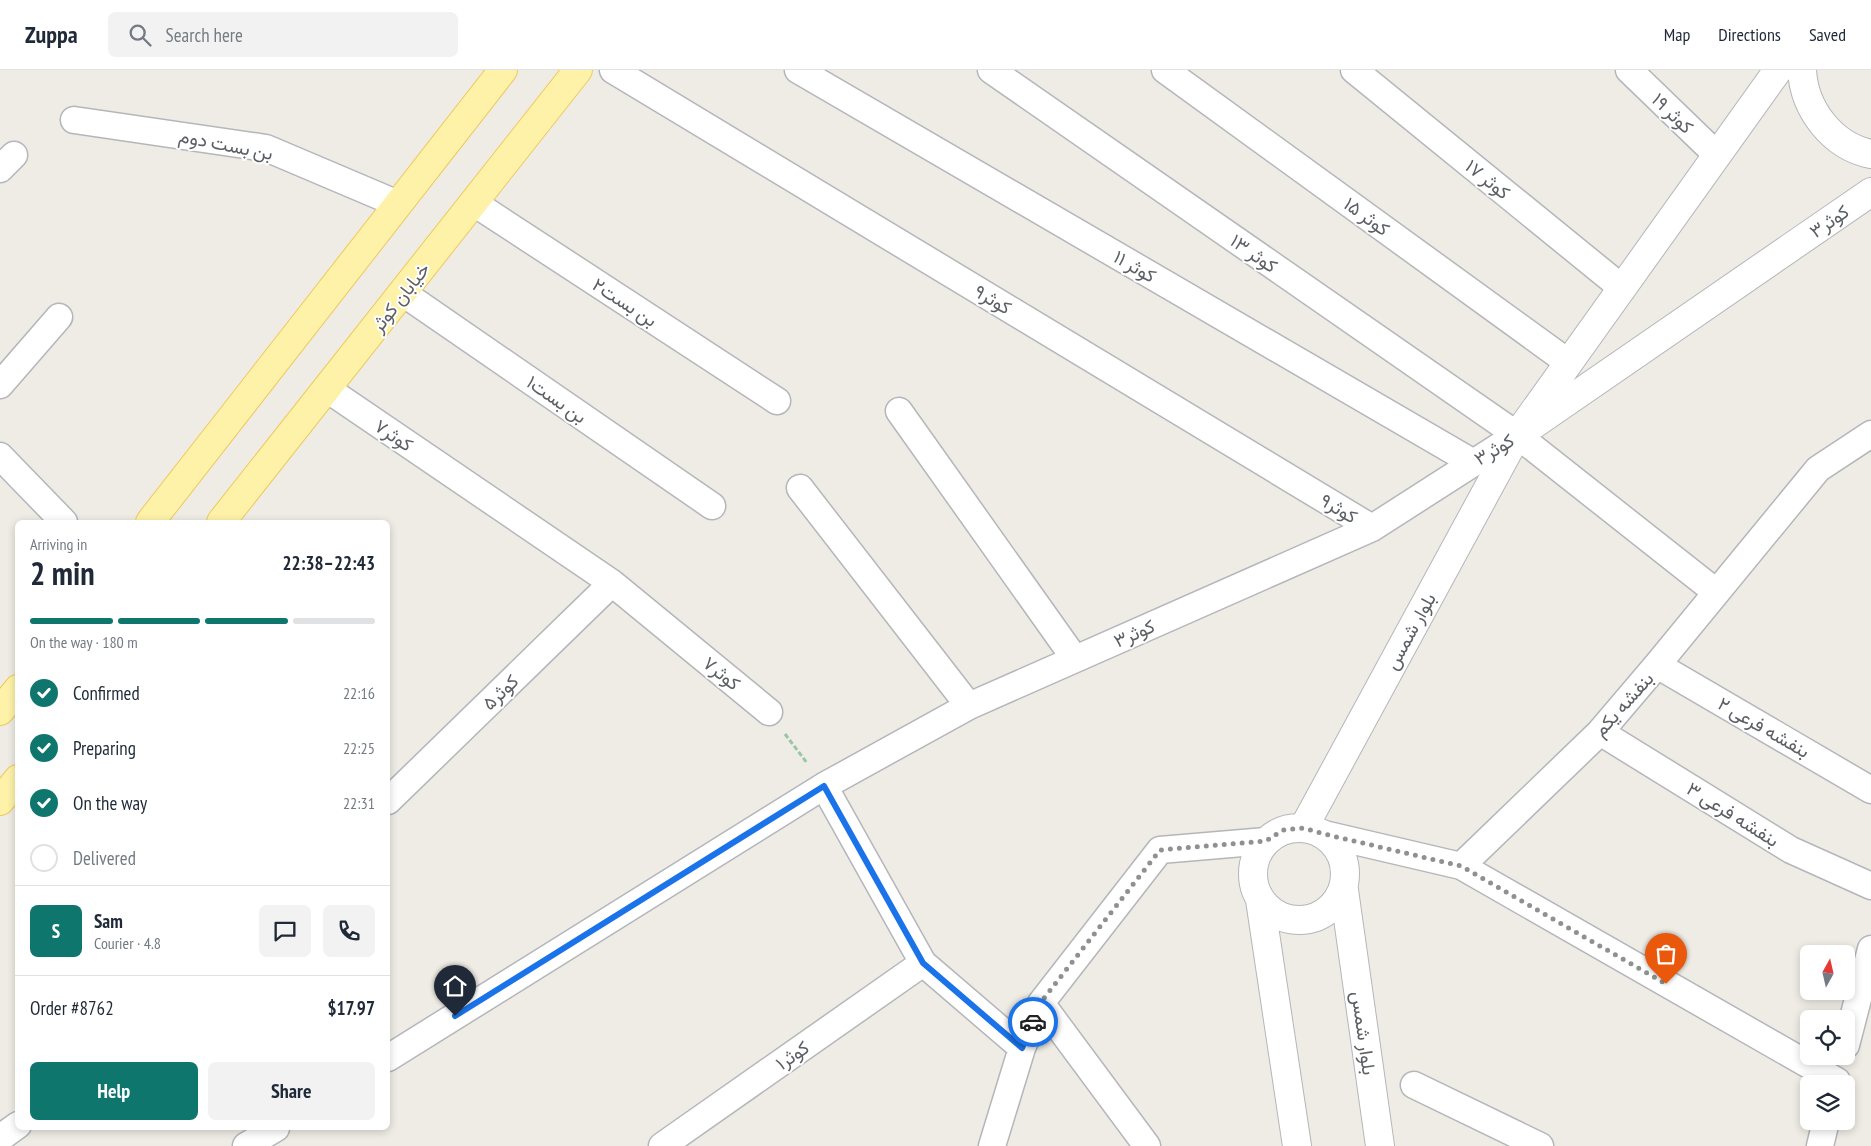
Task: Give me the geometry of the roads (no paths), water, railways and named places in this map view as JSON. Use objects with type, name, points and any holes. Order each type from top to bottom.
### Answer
[{"type":"main road","points":[[152,520],[503,70]]},
{"type":"main road","name":"خیابان کوثر","points":[[223,520],[578,70]]},
{"type":"main road","points":[[0,711],[15,693]]},
{"type":"main road","points":[[0,801],[15,783]]},
{"type":"street","name":"کوثر۹","points":[[613,70],[1372,528]]},
{"type":"street","name":"کوثر ۱۱","points":[[798,70],[1472,462]]},
{"type":"street","name":"کوثر ۱۳","points":[[991,70],[1517,436],[1716,592]]},
{"type":"street","name":"کوثر ۱۵","points":[[1165,70],[1569,363]]},
{"type":"street","name":"کوثر ۱۷","points":[[1354,70],[1622,288]]},
{"type":"street","name":"کوثر ۱۹","points":[[1629,70],[1717,155]]},
{"type":"street","name":"بلوار شمس","points":[[1314,831],[1517,436],[1778,70]]},
{"type":"street","points":[[1802,70],[1806,98],[1819,120],[1838,139],[1860,152],[1871,154]]},
{"type":"street","name":"بن بست دوم","points":[[74,120],[266,148],[398,204]]},
{"type":"street","name":"کوثر۳","points":[[390,1057],[824,786],[969,706],[1372,528],[1472,462],[1517,436],[1871,192]]},
{"type":"street","name":"بن بست۲","points":[[474,203],[777,401]]},
{"type":"street","name":"بن بست۱","points":[[403,293],[712,506]]},
{"type":"street","points":[[0,385],[59,317]]},
{"type":"street","name":"کوثر۷","points":[[327,389],[612,583],[768,712]]},
{"type":"street","points":[[899,411],[1075,659]]},
{"type":"street","name":"بنفشه یکم","points":[[1461,866],[1600,732],[1818,469],[1871,434]]},
{"type":"street","points":[[0,456],[62,520]]},
{"type":"street","points":[[800,488],[969,706]]},
{"type":"street","name":"کوثر۵","points":[[390,799],[612,583]]},
{"type":"street","name":"بنفشه فرعی ۲","points":[[1657,665],[1871,790]]},
{"type":"street","name":"بنفشه فرعی ۳","points":[[1600,732],[1791,850],[1871,886]]},
{"type":"street","points":[[824,786],[923,963],[1022,1048]]},
{"type":"street","points":[[1297,1146],[1260,900],[1253,880],[1255,859],[1266,841],[1283,830],[1314,831],[1461,866],[1825,1075]]},
{"type":"street","points":[[1260,900],[1275,914],[1295,921],[1316,918],[1333,907],[1344,890],[1346,868],[1339,849],[1314,831]]},
{"type":"street","points":[[992,1146],[1022,1048],[1041,1002],[1160,850],[1266,841]]},
{"type":"street","name":"بلوار شمس","points":[[1344,890],[1380,1146]]},
{"type":"street","points":[[1855,1010],[1871,949]]},
{"type":"street","name":"کوثر۱","points":[[662,1146],[923,963]]},
{"type":"street","points":[[1041,1002],[1147,1146]]},
{"type":"street","points":[[1414,1086],[1540,1146]]},
{"type":"street","points":[[0,1138],[15,1127]]},
{"type":"street","points":[[246,1146],[273,1130]]},
{"type":"street","points":[[1820,1146],[1824,1130]]}]
